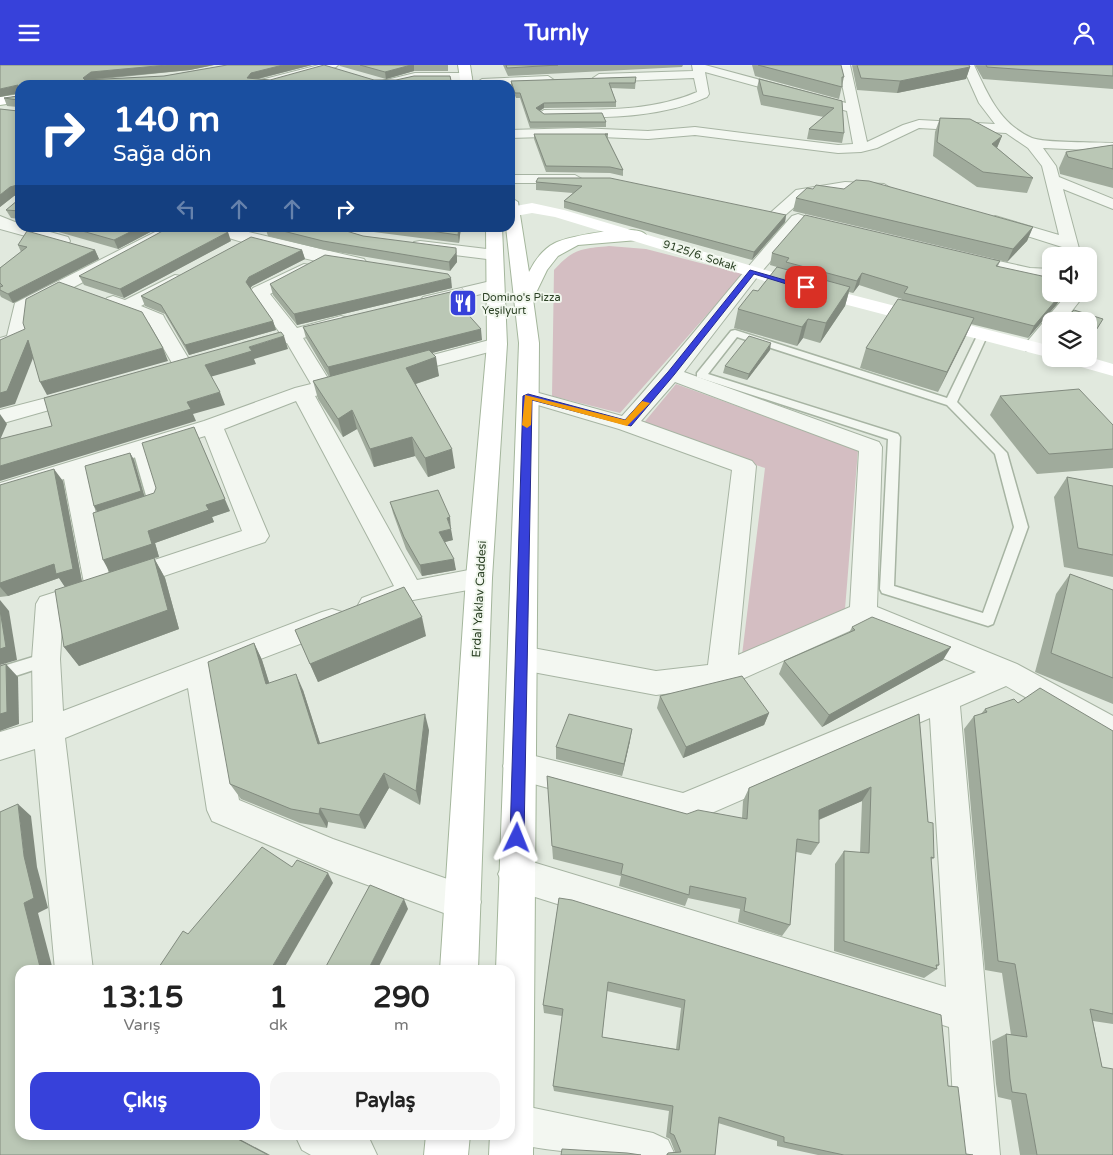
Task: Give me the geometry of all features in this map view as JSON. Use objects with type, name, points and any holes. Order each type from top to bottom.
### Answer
[{"type":"main road","points":[[0,92],[15,90]]},
{"type":"main road","points":[[0,101],[15,99]]},
{"type":"main road","name":"9125/6. Sokak","points":[[515,218],[558,213],[638,235],[823,293],[1042,350]]},
{"type":"main road","name":"9125/6. Sokak","points":[[515,220],[638,235]]},
{"type":"main road","name":"Erdal Yaklav Caddesi","points":[[459,965],[479,578],[497,344],[496,285],[505,232]]},
{"type":"main road","points":[[510,232],[524,299],[528,343],[514,965]]},
{"type":"main road","points":[[524,299],[543,261],[563,245],[586,239],[638,235]]},
{"type":"main road","points":[[1097,365],[1113,370]]},
{"type":"main road","points":[[446,1155],[448,1140]]},
{"type":"street","points":[[844,65],[861,148]]},
{"type":"street","points":[[968,65],[988,108],[1000,122],[1032,143],[1043,154],[1071,247]]},
{"type":"street","points":[[272,80],[328,66],[342,72]]},
{"type":"street","points":[[398,69],[415,77]]},
{"type":"street","points":[[591,79],[699,69],[853,109]]},
{"type":"street","points":[[528,115],[641,110],[692,101],[704,94],[699,69]]},
{"type":"street","points":[[270,70],[297,80]]},
{"type":"street","points":[[403,80],[415,77],[465,76]]},
{"type":"street","points":[[515,81],[562,80]]},
{"type":"street","points":[[0,111],[13,113]]},
{"type":"street","points":[[515,134],[578,132],[648,135],[696,131],[838,149],[861,148],[892,137],[908,126],[919,124],[1011,129]]},
{"type":"street","points":[[1032,143],[1113,147]]},
{"type":"street","points":[[515,179],[592,179]]},
{"type":"street","points":[[1052,180],[1110,202]]},
{"type":"street","points":[[778,214],[801,193],[845,186],[894,192]]},
{"type":"street","points":[[627,424],[671,374],[752,272],[805,221],[758,210]]},
{"type":"street","points":[[980,217],[1064,247]]},
{"type":"street","points":[[38,232],[81,246]]},
{"type":"street","points":[[0,344],[16,339],[22,307],[168,232]]},
{"type":"street","points":[[227,232],[325,257],[373,265]]},
{"type":"street","points":[[227,252],[261,232]]},
{"type":"street","points":[[402,243],[450,232]]},
{"type":"street","points":[[100,252],[119,257]]},
{"type":"street","points":[[325,257],[259,292],[292,334],[313,391],[410,591]]},
{"type":"street","points":[[979,262],[1042,274]]},
{"type":"street","points":[[126,307],[193,270]]},
{"type":"street","points":[[448,277],[496,285]]},
{"type":"street","points":[[408,306],[496,285]]},
{"type":"street","points":[[64,287],[95,296],[156,319],[183,366]]},
{"type":"street","points":[[1061,312],[1069,302]]},
{"type":"street","points":[[228,353],[292,334],[360,318]]},
{"type":"street","points":[[0,491],[138,447],[212,426],[313,391],[497,344]]},
{"type":"street","points":[[671,374],[871,447],[863,613]]},
{"type":"street","points":[[0,417],[101,389]]},
{"type":"street","points":[[528,396],[627,424],[744,466],[721,675]]},
{"type":"street","points":[[73,965],[49,731],[46,659],[50,604],[256,536],[212,426]]},
{"type":"street","points":[[74,468],[93,522],[98,588]]},
{"type":"street","points":[[0,746],[49,731],[200,670],[410,591],[479,578]]},
{"type":"street","points":[[522,659],[656,683],[721,675],[863,613],[1007,671],[1113,731]]},
{"type":"street","points":[[200,670],[224,810],[332,855],[463,902]]},
{"type":"street","points":[[519,766],[684,809],[1007,671]]},
{"type":"street","points":[[944,699],[978,1155]]},
{"type":"street","points":[[516,874],[968,1013]]},
{"type":"street","points":[[515,1139],[653,1155]]},
{"type":"street","points":[[326,1140],[355,1155]]},
{"type":"lane","points":[[734,333],[951,403],[1001,453],[1021,527],[988,620],[886,589],[894,437],[701,375],[734,333]]},
{"type":"lane","points":[[951,403],[983,334]]},
{"type":"lane","points":[[128,510],[154,501],[138,447]]},
{"type":"lane","points":[[0,674],[46,659]]},
{"type":"shaded area","points":[[609,246],[646,249],[743,274],[620,413],[552,396],[554,270],[567,257],[578,251]]},
{"type":"shaded area","points":[[676,384],[858,450],[845,609],[742,655],[765,468],[642,425]]},
{"type":"building","points":[[0,65],[167,65],[91,72],[83,78],[85,80],[15,80],[15,86],[0,89]]},
{"type":"building","points":[[227,65],[283,65],[251,73],[247,78],[270,80],[85,80],[164,76]]},
{"type":"building","points":[[324,65],[374,80],[270,80]]},
{"type":"building","points":[[360,65],[411,65],[385,72]]},
{"type":"building","points":[[506,65],[558,65],[507,68]]},
{"type":"building","points":[[758,65],[841,65],[844,77],[842,77],[842,87]]},
{"type":"building","points":[[857,65],[969,65],[970,67],[900,81],[861,78]]},
{"type":"building","points":[[986,65],[1113,65],[1113,76],[987,67]]},
{"type":"building","points":[[414,76],[450,76],[451,80],[396,80]]},
{"type":"building","points":[[636,77],[635,83],[609,83],[616,102],[544,103],[536,108],[544,114],[602,113],[606,122],[530,122],[520,93],[515,93],[515,81]]},
{"type":"building","points":[[759,79],[842,101],[844,133],[809,129],[834,108],[763,95]]},
{"type":"building","points":[[15,96],[15,100],[4,98]]},
{"type":"building","points":[[0,109],[15,111],[15,186],[0,195]]},
{"type":"building","points":[[940,118],[970,119],[1002,136],[992,144],[1033,178],[983,172],[937,142]]},
{"type":"building","points":[[534,134],[605,134],[623,170],[610,167],[546,166]]},
{"type":"building","points":[[1113,145],[1113,169],[1068,157],[1066,152]]},
{"type":"building","points":[[538,178],[610,178],[786,215],[754,252],[564,201],[582,186],[536,182]]},
{"type":"building","points":[[856,180],[869,181],[1033,227],[1013,249],[796,198],[807,188],[813,189],[816,185],[844,189]]},
{"type":"building","points":[[15,202],[15,211],[6,210]]},
{"type":"building","points":[[805,215],[1000,261],[996,266],[1042,276],[1042,302],[1054,302],[1046,312],[1042,312],[1042,317],[1034,326],[904,293],[908,287],[862,273],[857,281],[786,262],[789,258],[772,253]]},
{"type":"building","points":[[26,232],[31,232],[95,250],[8,294],[0,290],[0,287],[3,286],[0,283],[0,268],[27,247],[18,245]]},
{"type":"building","points":[[86,232],[130,232],[114,240]]},
{"type":"building","points":[[161,232],[228,232],[120,289],[79,276]]},
{"type":"building","points":[[287,232],[350,232],[363,236],[456,248],[456,253],[449,262],[323,241]]},
{"type":"building","points":[[437,232],[458,232],[458,235]]},
{"type":"building","points":[[251,237],[302,250],[249,277],[246,282],[273,321],[185,345],[161,305],[141,296]]},
{"type":"building","points":[[325,255],[448,274],[451,278],[294,314],[270,284]]},
{"type":"building","points":[[777,267],[850,287],[826,323],[808,319],[802,327],[738,309],[753,290],[758,291]]},
{"type":"building","points":[[59,282],[142,312],[163,348],[40,382],[28,340],[7,391],[0,393],[0,340],[25,329],[23,323],[26,299]]},
{"type":"building","points":[[463,289],[471,297],[456,301],[481,329],[328,367],[303,327]]},
{"type":"building","points":[[898,299],[974,318],[947,372],[866,348]]},
{"type":"building","points":[[1097,317],[1103,319],[1097,329]]},
{"type":"building","points":[[281,332],[284,336],[249,347],[252,351],[205,365],[220,392],[187,402],[191,409],[0,466],[0,439],[52,426],[44,398]]},
{"type":"building","points":[[749,336],[771,343],[749,374],[725,366]]},
{"type":"building","points":[[429,350],[436,357],[406,368],[452,449],[425,458],[412,437],[370,449],[352,410],[338,419],[313,381]]},
{"type":"building","points":[[1079,389],[1113,425],[1113,449],[1049,454],[1000,396]]},
{"type":"building","points":[[194,427],[225,499],[206,505],[209,510],[148,531],[152,544],[103,560],[93,513],[154,493],[156,488],[142,443]]},
{"type":"building","points":[[130,453],[141,491],[94,506],[85,466]]},
{"type":"building","points":[[54,469],[73,569],[56,574],[54,564],[0,583],[0,485]]},
{"type":"building","points":[[1067,477],[1113,486],[1113,555],[1078,548]]},
{"type":"building","points":[[438,490],[450,517],[447,518],[451,529],[439,532],[454,559],[420,565],[404,537],[390,502]]},
{"type":"building","points":[[154,558],[168,610],[64,647],[55,590]]},
{"type":"building","points":[[1070,574],[1113,590],[1113,678],[1051,653]]},
{"type":"building","points":[[404,587],[422,617],[310,664],[295,630]]},
{"type":"building","points":[[0,610],[6,647],[0,649]]},
{"type":"building","points":[[872,617],[951,647],[829,715],[784,661],[855,630],[852,627]]},
{"type":"building","points":[[254,643],[266,684],[296,674],[318,744],[425,714],[416,791],[384,773],[359,815],[320,808],[319,814],[291,809],[230,784],[208,662]]},
{"type":"building","points":[[6,664],[7,712],[0,714],[0,666]]},
{"type":"building","points":[[742,676],[769,713],[686,747],[660,696]]},
{"type":"building","points":[[1040,688],[1113,731],[1113,1014],[1090,1009],[1102,1067],[1113,1069],[1113,1155],[1037,1155],[1026,1094],[1012,1092],[1006,1034],[1027,1037],[1015,964],[998,961],[974,716],[987,712],[985,709],[1014,699],[1018,703]]},
{"type":"building","points":[[569,714],[632,729],[624,764],[556,747]]},
{"type":"building","points":[[919,714],[928,822],[933,823],[934,858],[931,857],[939,965],[936,965],[937,969],[844,941],[844,851],[869,853],[871,787],[819,810],[819,843],[797,839],[790,925],[744,911],[746,898],[690,886],[689,895],[621,874],[623,864],[552,846],[547,776],[687,814],[698,810],[747,819],[749,788]]},
{"type":"building","points":[[18,804],[24,856],[34,898],[24,903],[40,965],[15,965],[15,1140],[240,1140],[268,1155],[0,1155],[0,812]]},
{"type":"building","points":[[262,847],[292,867],[297,860],[328,873],[273,965],[160,965],[183,931],[188,934]]},
{"type":"building","points":[[370,885],[404,899],[371,965],[327,965]]},
{"type":"building","points":[[559,898],[572,900],[941,1015],[948,1086],[958,1087],[966,1154],[973,1155],[844,1155],[784,1142],[784,1137],[719,1117],[715,1155],[667,1155],[668,1153],[681,1152],[674,1135],[670,1133],[673,1106],[553,1086],[563,1009],[543,1005]],"holes":[[[608,982],[685,1000],[679,1050],[602,1037]]]},
{"type":"building","points":[[562,1149],[627,1153],[641,1155],[561,1155]]},
{"type":"slow traffic","points":[[527,425],[528,396],[627,424],[645,403]]},
{"type":"place","name":"Domino's Pizza Yeşilyurt","points":[[463,303]]},
{"type":"route","points":[[517,838],[528,396],[627,424],[671,374],[752,272],[806,287]]}]
